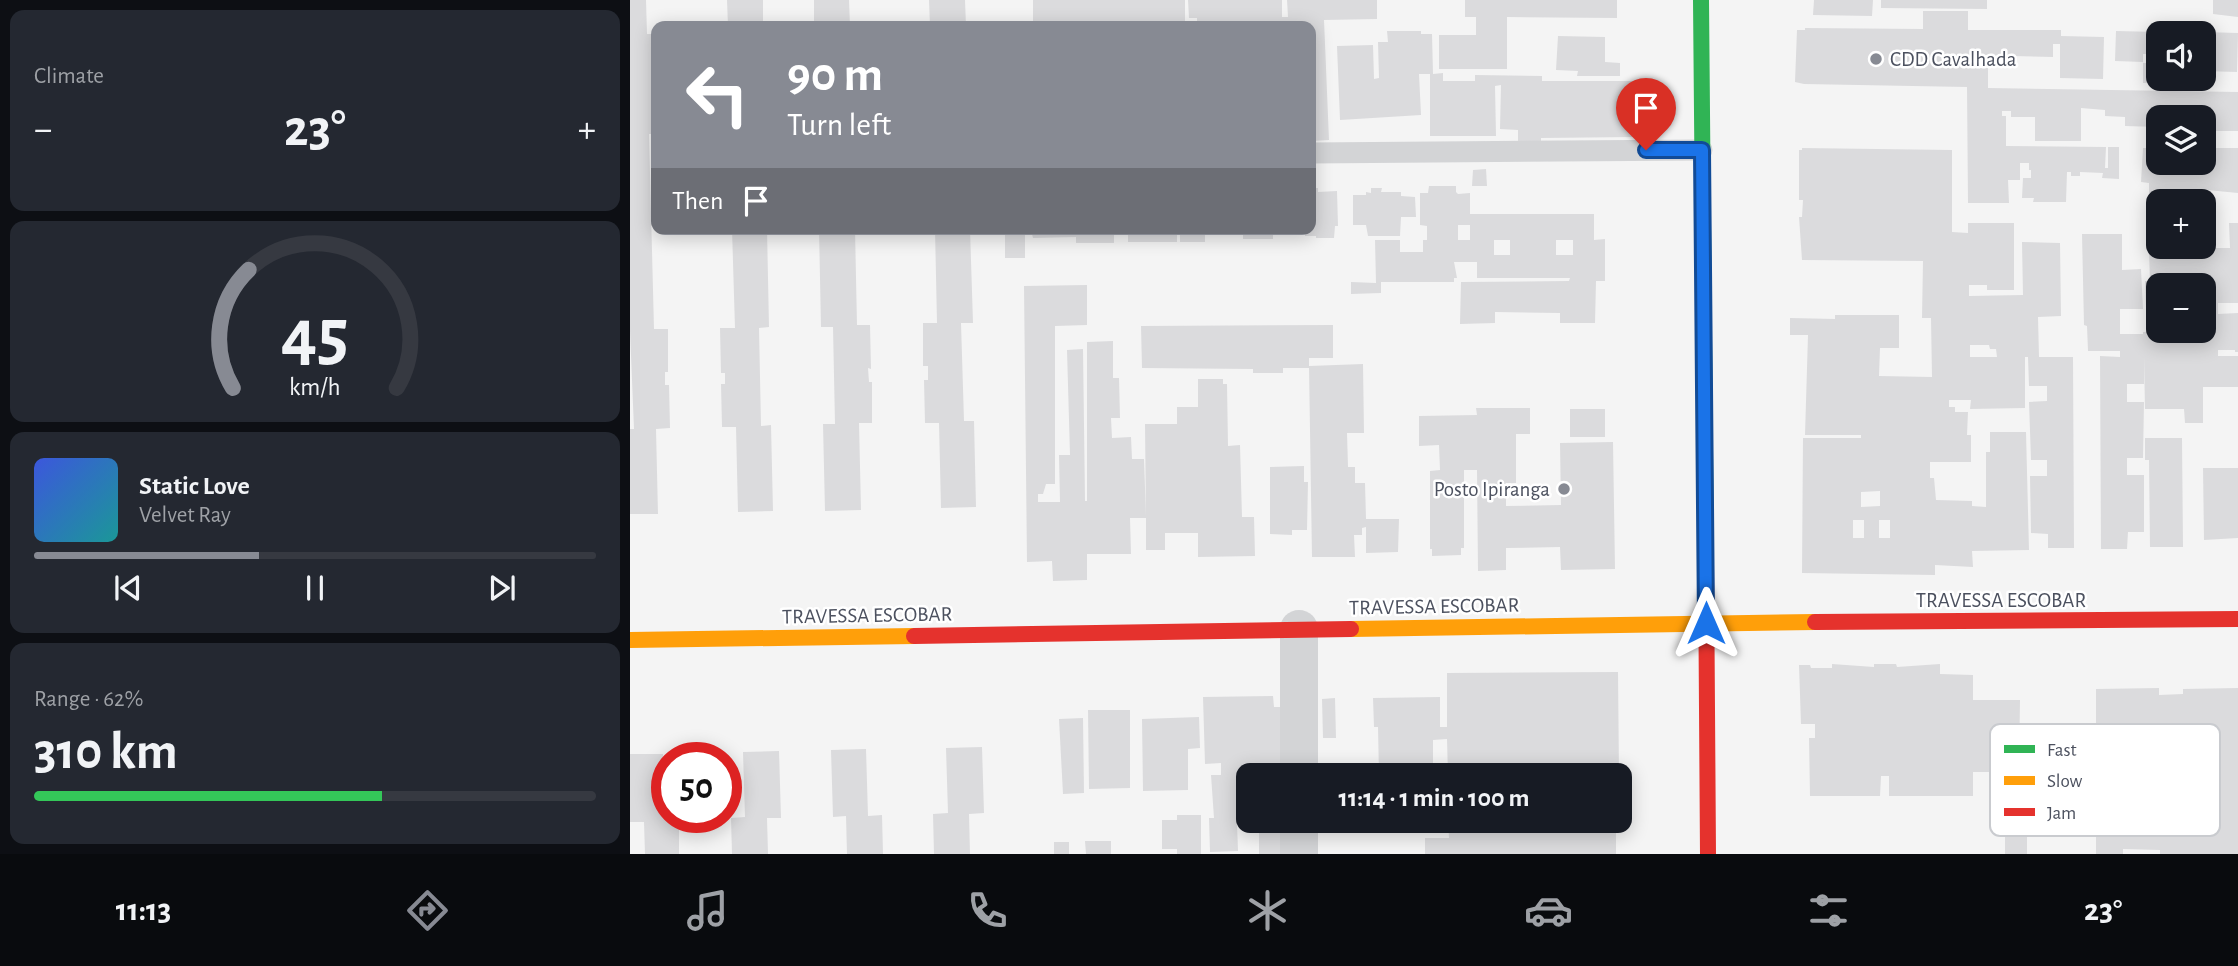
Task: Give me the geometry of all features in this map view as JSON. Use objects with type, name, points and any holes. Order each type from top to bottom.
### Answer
[{"type":"street","points":[[1701,0],[1708,854]]},
{"type":"street","name":"TRAVESSA ESCOBAR","points":[[630,640],[1706,623],[2238,619]]},
{"type":"street","points":[[1299,629],[1299,763]]},
{"type":"street","points":[[1299,833],[1299,854]]},
{"type":"lane","points":[[1316,153],[1702,150]]},
{"type":"building","points":[[630,0],[646,0],[647,34],[651,34],[649,134],[654,329],[668,329],[668,372],[665,372],[665,385],[669,385],[670,428],[656,429],[658,514],[630,514],[630,429],[634,429],[630,331]]},
{"type":"building","points":[[727,0],[763,0],[763,21],[728,21]]},
{"type":"building","points":[[814,0],[849,0],[850,21],[814,21]]},
{"type":"building","points":[[929,0],[965,0],[966,21],[930,21]]},
{"type":"building","points":[[1033,0],[1185,0],[1185,21],[1033,21]]},
{"type":"building","points":[[1188,0],[1282,0],[1282,17],[1288,17],[1287,0],[1377,0],[1377,19],[1324,20],[1329,140],[1316,141],[1316,21],[1197,21],[1197,18],[1189,18]]},
{"type":"building","points":[[1465,0],[1617,0],[1617,18],[1507,17],[1507,69],[1439,69],[1439,35],[1476,35],[1476,17],[1465,17]]},
{"type":"building","points":[[1814,0],[1873,0],[1872,16],[1813,15]]},
{"type":"building","points":[[1881,0],[1987,0],[1987,9],[1881,8]]},
{"type":"building","points":[[2213,0],[2238,0],[2238,17],[2213,14]]},
{"type":"building","points":[[1923,11],[1968,11],[1968,30],[2061,30],[2061,36],[2104,37],[2103,79],[2060,78],[2060,44],[2053,44],[2053,57],[2013,56],[2012,61],[1988,61],[1988,88],[2238,92],[2238,131],[2216,131],[2216,105],[2146,105],[2146,127],[2125,126],[2125,117],[2105,116],[2105,110],[2081,108],[2081,141],[2035,141],[2035,117],[2011,117],[2011,111],[2002,111],[2002,116],[2006,116],[2006,146],[2106,147],[2105,168],[2108,168],[2108,147],[2119,147],[2119,179],[2102,178],[2103,173],[2080,172],[2080,176],[2071,176],[2071,172],[2067,172],[2066,202],[2033,202],[2034,198],[2022,198],[2023,178],[2031,178],[2031,170],[2029,163],[2020,163],[2020,180],[2008,180],[2009,203],[1968,203],[1967,87],[1795,82],[1797,30],[1923,29]]},
{"type":"building","points":[[1387,31],[1421,31],[1421,34],[1432,34],[1433,74],[1443,73],[1443,81],[1475,81],[1475,75],[1542,76],[1542,81],[1633,81],[1634,137],[1541,138],[1541,141],[1518,141],[1518,130],[1500,129],[1501,85],[1495,86],[1496,136],[1430,136],[1430,74],[1419,74],[1421,115],[1340,120],[1337,46],[1373,45],[1374,79],[1379,78],[1378,42],[1388,42]]},
{"type":"building","points":[[2116,31],[2146,32],[2146,54],[2143,54],[2143,62],[2115,61]]},
{"type":"building","points":[[2216,32],[2238,33],[2237,72],[2216,71]]},
{"type":"building","points":[[1558,36],[1605,37],[1605,62],[1620,63],[1620,76],[1577,76],[1578,71],[1556,70]]},
{"type":"building","points":[[2143,63],[2146,63],[2146,83],[2143,83]]},
{"type":"building","points":[[2143,148],[2146,148],[2146,175],[2216,175],[2216,148],[2238,148],[2238,193],[2216,189],[2149,189],[2149,183],[2141,182]]},
{"type":"building","points":[[1799,150],[1952,150],[1952,232],[1968,233],[1968,223],[2014,223],[2014,290],[1987,290],[1987,285],[1969,285],[1969,296],[2023,295],[2022,242],[2060,243],[2061,316],[2038,317],[2039,357],[2073,357],[2074,548],[2048,548],[2048,534],[2031,533],[2030,476],[2047,476],[2047,460],[2031,460],[2029,402],[2047,401],[2047,386],[2029,386],[2028,357],[2025,357],[2025,408],[1970,409],[1971,400],[1949,400],[1949,407],[1955,407],[1955,412],[1968,412],[1967,435],[1971,435],[1971,462],[1930,462],[1930,478],[1934,478],[1936,500],[1972,501],[1972,506],[1986,507],[1986,452],[1990,452],[1990,432],[2026,432],[2029,550],[1972,551],[1973,567],[1935,565],[1935,575],[1802,573],[1803,438],[1861,438],[1861,435],[1805,435],[1808,335],[1790,335],[1790,318],[1835,319],[1835,315],[1899,315],[1899,348],[1880,348],[1879,376],[1932,377],[1931,318],[1922,318],[1923,261],[1802,260],[1799,217],[1802,217],[1803,200],[1799,200]],"holes":[[[1970,345],[1989,345],[1990,349],[1996,349],[1997,357],[1970,357]],[[1880,491],[1880,506],[1861,507],[1861,492]],[[1853,520],[1864,520],[1864,538],[1853,538]],[[1879,520],[1890,520],[1890,538],[1879,538]]]},
{"type":"building","points":[[1486,169],[1487,186],[1472,186],[1473,170]]},
{"type":"building","points":[[1429,186],[1456,186],[1458,194],[1470,193],[1470,214],[1594,214],[1594,240],[1605,239],[1605,281],[1596,281],[1595,323],[1560,323],[1560,313],[1495,312],[1495,323],[1460,324],[1461,282],[1569,281],[1570,278],[1477,278],[1477,262],[1454,262],[1457,278],[1454,278],[1454,282],[1381,282],[1381,293],[1351,294],[1351,282],[1376,283],[1375,240],[1400,240],[1400,252],[1423,252],[1423,240],[1427,240],[1427,226],[1420,225],[1420,193],[1428,193]],"holes":[[[1458,225],[1470,225],[1470,240],[1458,240]],[[1494,240],[1510,240],[1510,255],[1494,255]],[[1556,240],[1573,240],[1573,255],[1556,255]]]},
{"type":"building","points":[[1316,188],[1318,192],[1337,191],[1338,226],[1335,226],[1334,238],[1305,236],[1316,235]]},
{"type":"building","points":[[1371,188],[1382,188],[1381,192],[1401,192],[1401,196],[1415,197],[1416,217],[1401,217],[1400,236],[1368,236],[1366,225],[1353,225],[1353,195],[1366,195],[1366,192],[1371,193]]},
{"type":"building","points":[[2229,223],[2238,223],[2238,303],[2218,303],[2218,314],[2238,313],[2238,352],[2218,350],[2218,356],[2238,356],[2238,387],[2203,387],[2203,423],[2185,423],[2184,409],[2145,409],[2144,357],[2144,384],[2127,384],[2127,402],[2144,402],[2143,458],[2127,458],[2127,475],[2144,475],[2144,532],[2128,532],[2127,549],[2101,549],[2100,356],[2120,357],[2120,351],[2088,351],[2087,326],[2084,325],[2082,234],[2122,234],[2122,270],[2141,269],[2143,309],[2120,309],[2120,334],[2146,332],[2146,343],[2216,343],[2216,273],[2150,273],[2149,259],[2216,259],[2216,248],[2230,248]]},
{"type":"building","points":[[732,235],[767,235],[769,327],[759,328],[761,426],[771,425],[773,511],[738,512],[736,427],[722,427],[721,384],[725,384],[725,373],[721,373],[720,328],[735,328]]},
{"type":"building","points":[[819,235],[855,235],[857,325],[870,325],[871,369],[868,368],[869,382],[872,382],[872,423],[859,423],[861,510],[825,511],[823,424],[835,424],[833,327],[821,327]]},
{"type":"building","points":[[935,235],[970,235],[973,323],[961,323],[964,421],[974,421],[976,507],[941,508],[939,423],[925,423],[924,380],[928,380],[928,366],[923,366],[923,323],[937,323]]},
{"type":"building","points":[[1005,235],[1025,235],[1025,258],[1005,258]]},
{"type":"building","points":[[1032,235],[1114,235],[1114,243],[1076,243],[1076,237],[1033,238]]},
{"type":"building","points":[[1128,235],[1177,235],[1177,242],[1128,242]]},
{"type":"building","points":[[1180,235],[1205,235],[1205,242],[1180,242]]},
{"type":"building","points":[[1243,235],[1273,235],[1273,239],[1243,239]]},
{"type":"building","points":[[1087,285],[1087,325],[1055,326],[1055,484],[1046,484],[1043,494],[1038,494],[1038,502],[1060,502],[1059,455],[1070,455],[1067,350],[1083,349],[1087,501],[1087,342],[1113,341],[1113,378],[1119,378],[1120,418],[1111,418],[1112,438],[1131,437],[1132,459],[1144,459],[1146,516],[1145,424],[1177,424],[1177,407],[1198,407],[1198,379],[1223,379],[1223,384],[1227,384],[1228,446],[1240,445],[1242,517],[1254,517],[1255,556],[1198,557],[1198,533],[1165,533],[1165,550],[1146,550],[1146,518],[1130,518],[1131,554],[1087,554],[1087,580],[1053,581],[1052,561],[1027,562],[1024,286]]},
{"type":"building","points":[[1333,325],[1333,358],[1309,358],[1309,368],[1283,368],[1283,373],[1253,373],[1253,369],[1142,368],[1141,326]]},
{"type":"building","points":[[1363,364],[1364,433],[1347,433],[1348,467],[1355,467],[1355,483],[1365,483],[1366,519],[1399,519],[1398,552],[1366,553],[1366,527],[1362,528],[1362,535],[1354,535],[1355,557],[1312,557],[1309,366]]},
{"type":"building","points":[[1476,408],[1530,408],[1530,434],[1516,434],[1516,483],[1506,483],[1506,506],[1561,505],[1560,443],[1613,442],[1615,569],[1561,570],[1560,547],[1506,548],[1506,570],[1478,571],[1477,470],[1464,470],[1464,548],[1461,548],[1461,555],[1432,556],[1430,471],[1440,470],[1439,445],[1419,446],[1419,416],[1477,415]]},
{"type":"building","points":[[1570,409],[1605,409],[1605,437],[1570,437]]},
{"type":"building","points":[[2145,438],[2182,438],[2183,547],[2150,547],[2149,460],[2145,460]]},
{"type":"building","points":[[1304,466],[1304,482],[1308,482],[1307,530],[1292,530],[1292,535],[1270,534],[1270,467]]},
{"type":"building","points":[[2203,468],[2238,468],[2238,538],[2204,540]]},
{"type":"building","points":[[1832,664],[1874,667],[1874,664],[1896,664],[1897,667],[1940,664],[1940,674],[1973,675],[1973,700],[2020,700],[2020,724],[1990,724],[1989,772],[1973,772],[1973,796],[1889,796],[1889,776],[1881,776],[1880,796],[1810,796],[1809,738],[1815,738],[1815,724],[1801,724],[1799,665],[1832,668]]},
{"type":"building","points":[[1618,672],[1619,763],[1448,763],[1447,739],[1433,740],[1433,763],[1379,763],[1378,727],[1374,727],[1373,698],[1440,697],[1440,727],[1447,727],[1447,673]]},
{"type":"building","points":[[2159,688],[2159,695],[2183,694],[2183,689],[2238,688],[2238,854],[2160,854],[2160,850],[2123,849],[2123,854],[2096,854],[2096,836],[2220,836],[2220,724],[2096,724],[2096,689]]},
{"type":"building","points":[[1273,696],[1274,707],[1287,707],[1289,763],[1236,763],[1238,851],[1210,852],[1209,818],[1214,818],[1211,775],[1221,775],[1221,763],[1205,764],[1203,697]]},
{"type":"building","points":[[1335,698],[1336,738],[1323,738],[1322,699]]},
{"type":"building","points":[[1088,710],[1130,710],[1130,788],[1089,789]]},
{"type":"building","points":[[1199,717],[1200,748],[1188,749],[1188,790],[1143,791],[1142,719]]},
{"type":"building","points":[[1083,718],[1084,793],[1063,794],[1059,719]]},
{"type":"building","points":[[982,747],[984,813],[969,814],[970,854],[934,854],[933,814],[948,813],[946,748]]},
{"type":"building","points":[[866,749],[868,816],[882,815],[883,854],[847,854],[846,816],[833,817],[831,750]]},
{"type":"building","points":[[779,751],[781,818],[767,818],[768,854],[732,854],[731,833],[742,833],[742,817],[745,817],[743,752]]},
{"type":"building","points":[[630,754],[651,754],[651,833],[679,833],[679,854],[645,854],[644,822],[630,822]]},
{"type":"building","points":[[1177,815],[1201,815],[1201,854],[1177,854],[1177,849],[1162,849],[1162,820],[1177,820]]},
{"type":"building","points":[[1259,833],[1289,833],[1290,854],[1259,854]]},
{"type":"building","points":[[1449,833],[1616,833],[1616,854],[1425,854],[1425,838],[1449,838]]},
{"type":"building","points":[[2005,836],[2027,836],[2027,854],[2005,854]]},
{"type":"building","points":[[1085,841],[1111,841],[1111,854],[1086,854]]},
{"type":"building","points":[[1054,842],[1069,842],[1069,854],[1054,854]]},
{"type":"traffic: fast","points":[[1701,0],[1706,564]]},
{"type":"traffic: slow","points":[[1351,629],[1815,622]]},
{"type":"traffic: slow","points":[[630,640],[914,636]]},
{"type":"traffic: jam","points":[[1706,564],[1708,854]]},
{"type":"traffic: jam","points":[[1815,622],[2238,619]]},
{"type":"traffic: jam","points":[[914,636],[1351,629]]},
{"type":"place","name":"CDD Cavalhada","points":[[1876,59]]},
{"type":"place","name":"Posto Ipiranga","points":[[1564,489]]},
{"type":"route","points":[[1646,150],[1702,150],[1706,623]]}]
